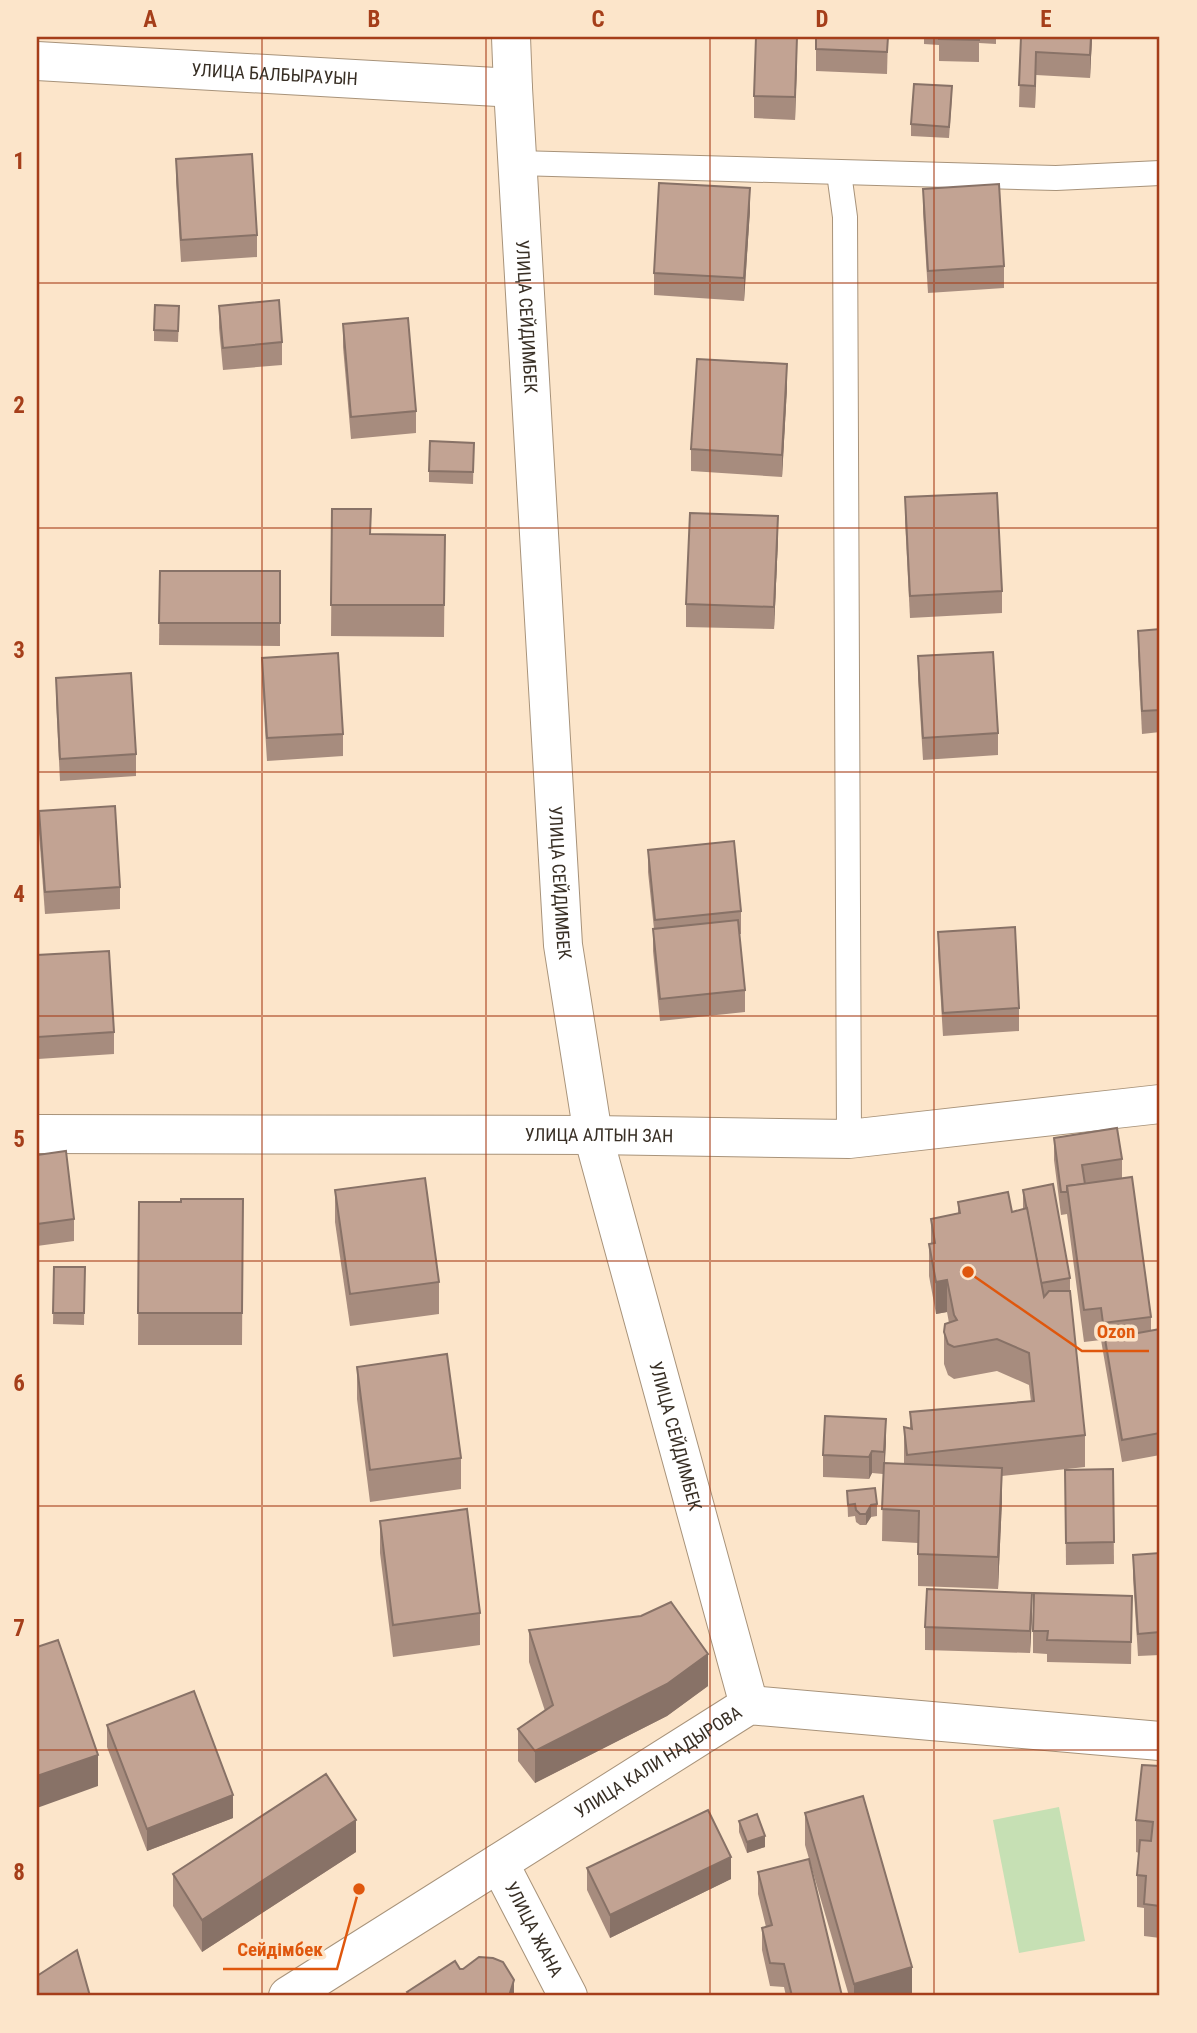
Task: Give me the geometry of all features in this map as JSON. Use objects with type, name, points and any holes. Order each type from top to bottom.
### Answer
[{"type":"street","name":"УЛИЦА СЕЙДИМБЕК","points":[[511,37],[563,945],[593,1135],[749,1705]]},
{"type":"street","name":"УЛИЦА БАЛБЫРАУЫН","points":[[37,61],[513,88]]},
{"type":"street","name":"УЛИЦА АЛТЫН ЗАН","points":[[37,1134],[593,1135],[849,1139],[1160,1104]]},
{"type":"street","name":"УЛИЦА КАЛИ НАДЫРОВА","points":[[288,1996],[749,1705],[1160,1741]]},
{"type":"street","name":"УЛИЦА ЖАНА","points":[[499,1863],[568,1996]]},
{"type":"lane","points":[[517,163],[1056,178],[1160,173]]},
{"type":"lane","points":[[839,173],[845,217],[849,1139]]},
{"type":"green space","points":[[1059,1807],[1085,1941],[1019,1953],[993,1820]]},
{"type":"building","points":[[756,37],[797,37],[795,97],[754,96]]},
{"type":"building","points":[[816,37],[888,37],[887,52],[816,49]]},
{"type":"building","points":[[979,37],[979,40],[939,39]]},
{"type":"building","points":[[1021,37],[1091,37],[1090,55],[1036,52],[1035,86],[1019,85]]},
{"type":"building","points":[[914,84],[952,86],[949,127],[911,124]]},
{"type":"building","points":[[252,154],[257,235],[181,240],[176,159]]},
{"type":"building","points":[[659,183],[750,188],[744,278],[654,273]]},
{"type":"building","points":[[999,184],[1004,266],[928,271],[923,189]]},
{"type":"building","points":[[279,300],[282,342],[223,348],[219,306]]},
{"type":"building","points":[[155,305],[179,306],[178,331],[154,330]]},
{"type":"building","points":[[408,318],[416,411],[351,417],[343,324]]},
{"type":"building","points":[[697,359],[787,364],[782,455],[691,449]]},
{"type":"building","points":[[430,441],[474,443],[473,472],[429,471]]},
{"type":"building","points":[[997,493],[1002,591],[910,596],[905,497]]},
{"type":"building","points":[[332,509],[371,509],[370,534],[445,535],[444,605],[331,605]]},
{"type":"building","points":[[690,513],[778,516],[774,607],[686,604]]},
{"type":"building","points":[[160,571],[280,571],[280,623],[159,623]]},
{"type":"building","points":[[1160,629],[1160,710],[1142,711],[1138,631]]},
{"type":"building","points":[[993,652],[998,733],[923,738],[918,656]]},
{"type":"building","points":[[338,653],[343,734],[267,738],[262,658]]},
{"type":"building","points":[[131,673],[136,754],[60,759],[56,678]]},
{"type":"building","points":[[115,806],[120,887],[45,892],[39,811]]},
{"type":"building","points":[[734,841],[741,911],[655,920],[648,850]]},
{"type":"building","points":[[738,920],[745,990],[660,999],[653,929]]},
{"type":"building","points":[[1015,927],[1019,1008],[943,1013],[938,932]]},
{"type":"building","points":[[109,951],[114,1032],[38,1037],[37,955]]},
{"type":"building","points":[[1117,1128],[1122,1159],[1082,1165],[1085,1184],[1067,1186],[1067,1192],[1061,1192],[1054,1138]]},
{"type":"building","points":[[66,1151],[74,1219],[37,1224],[37,1155]]},
{"type":"building","points":[[1132,1177],[1151,1317],[1103,1323],[1101,1308],[1084,1310],[1067,1186]]},
{"type":"building","points":[[425,1178],[439,1282],[350,1294],[335,1190]]},
{"type":"building","points":[[1053,1184],[1070,1278],[1041,1283],[1023,1190]]},
{"type":"building","points":[[1008,1192],[1012,1212],[1027,1208],[1044,1297],[1049,1291],[1070,1291],[1085,1435],[907,1455],[904,1427],[912,1429],[910,1412],[1034,1401],[1029,1353],[997,1339],[954,1347],[948,1344],[944,1332],[945,1324],[957,1320],[947,1280],[936,1282],[929,1244],[935,1243],[931,1219],[960,1213],[958,1202]]},
{"type":"building","points":[[181,1199],[243,1199],[242,1313],[138,1313],[139,1202],[181,1202]]},
{"type":"building","points":[[54,1267],[85,1267],[84,1313],[53,1313]]},
{"type":"building","points":[[1160,1329],[1160,1433],[1122,1440],[1105,1339]]},
{"type":"building","points":[[447,1354],[461,1458],[370,1470],[357,1367]]},
{"type":"building","points":[[825,1416],[886,1419],[884,1452],[872,1451],[869,1457],[823,1455]]},
{"type":"building","points":[[884,1463],[1002,1468],[998,1557],[918,1554],[919,1511],[882,1509]]},
{"type":"building","points":[[1113,1469],[1114,1542],[1066,1543],[1065,1470]]},
{"type":"building","points":[[875,1488],[877,1504],[871,1505],[866,1514],[860,1514],[855,1504],[848,1505],[847,1491]]},
{"type":"building","points":[[467,1509],[480,1613],[393,1625],[380,1521]]},
{"type":"building","points":[[1160,1553],[1160,1632],[1138,1634],[1133,1555]]},
{"type":"building","points":[[927,1589],[1032,1593],[1030,1631],[925,1627]]},
{"type":"building","points":[[1034,1593],[1132,1596],[1131,1642],[1047,1640],[1048,1631],[1033,1631]]},
{"type":"building","points":[[671,1602],[708,1654],[667,1684],[535,1751],[518,1729],[553,1705],[529,1630],[641,1616]]},
{"type":"building","points":[[58,1640],[98,1755],[37,1776],[37,1647]]},
{"type":"building","points":[[194,1691],[233,1795],[147,1829],[107,1725]]},
{"type":"building","points":[[1142,1765],[1160,1766],[1160,1906],[1144,1904],[1146,1876],[1137,1875],[1140,1840],[1151,1841],[1153,1822],[1136,1820]]},
{"type":"building","points":[[326,1774],[356,1820],[202,1920],[173,1874]]},
{"type":"building","points":[[863,1796],[912,1967],[854,1984],[805,1813]]},
{"type":"building","points":[[708,1810],[731,1857],[610,1915],[587,1868]]},
{"type":"building","points":[[757,1814],[765,1836],[747,1842],[739,1821]]},
{"type":"building","points":[[809,1859],[842,1996],[792,1996],[784,1964],[770,1963],[762,1928],[772,1925],[758,1872]]},
{"type":"building","points":[[77,1950],[90,1996],[37,1996],[37,1976]]},
{"type":"building","points":[[479,1957],[503,1962],[514,1980],[509,1996],[410,1996],[407,1992],[455,1961],[460,1969],[463,1969]]},
{"type":"place","name":"Ozon","points":[[968,1272]]},
{"type":"place","name":"Сейдімбек","points":[[359,1889]]}]
